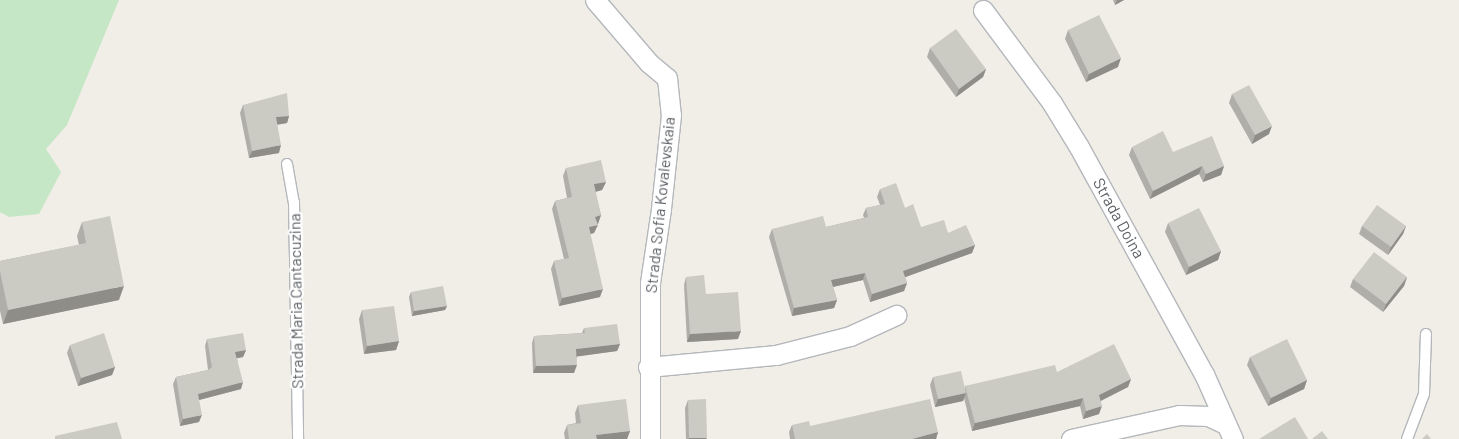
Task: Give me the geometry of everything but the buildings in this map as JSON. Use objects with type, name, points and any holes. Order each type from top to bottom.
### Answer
[{"type":"street","name":"Strada Sofia Kovalevskaia","points":[[595,0],[649,63],[667,78],[671,114],[661,209],[650,283],[648,367],[650,439]]},
{"type":"street","name":"Strada Doina","points":[[983,10],[1052,103],[1079,147],[1204,374],[1229,432]]},
{"type":"street","points":[[648,367],[776,355],[850,336],[896,315]]},
{"type":"street","points":[[1070,439],[1179,415],[1208,416],[1229,432]]},
{"type":"lane","name":"Strada Maria Cantacuzina","points":[[287,164],[294,202],[298,439]]},
{"type":"lane","points":[[1407,439],[1424,394],[1426,334]]},
{"type":"green space","points":[[0,0],[119,0],[67,125],[46,149],[61,172],[39,214],[9,217],[0,212]]}]
